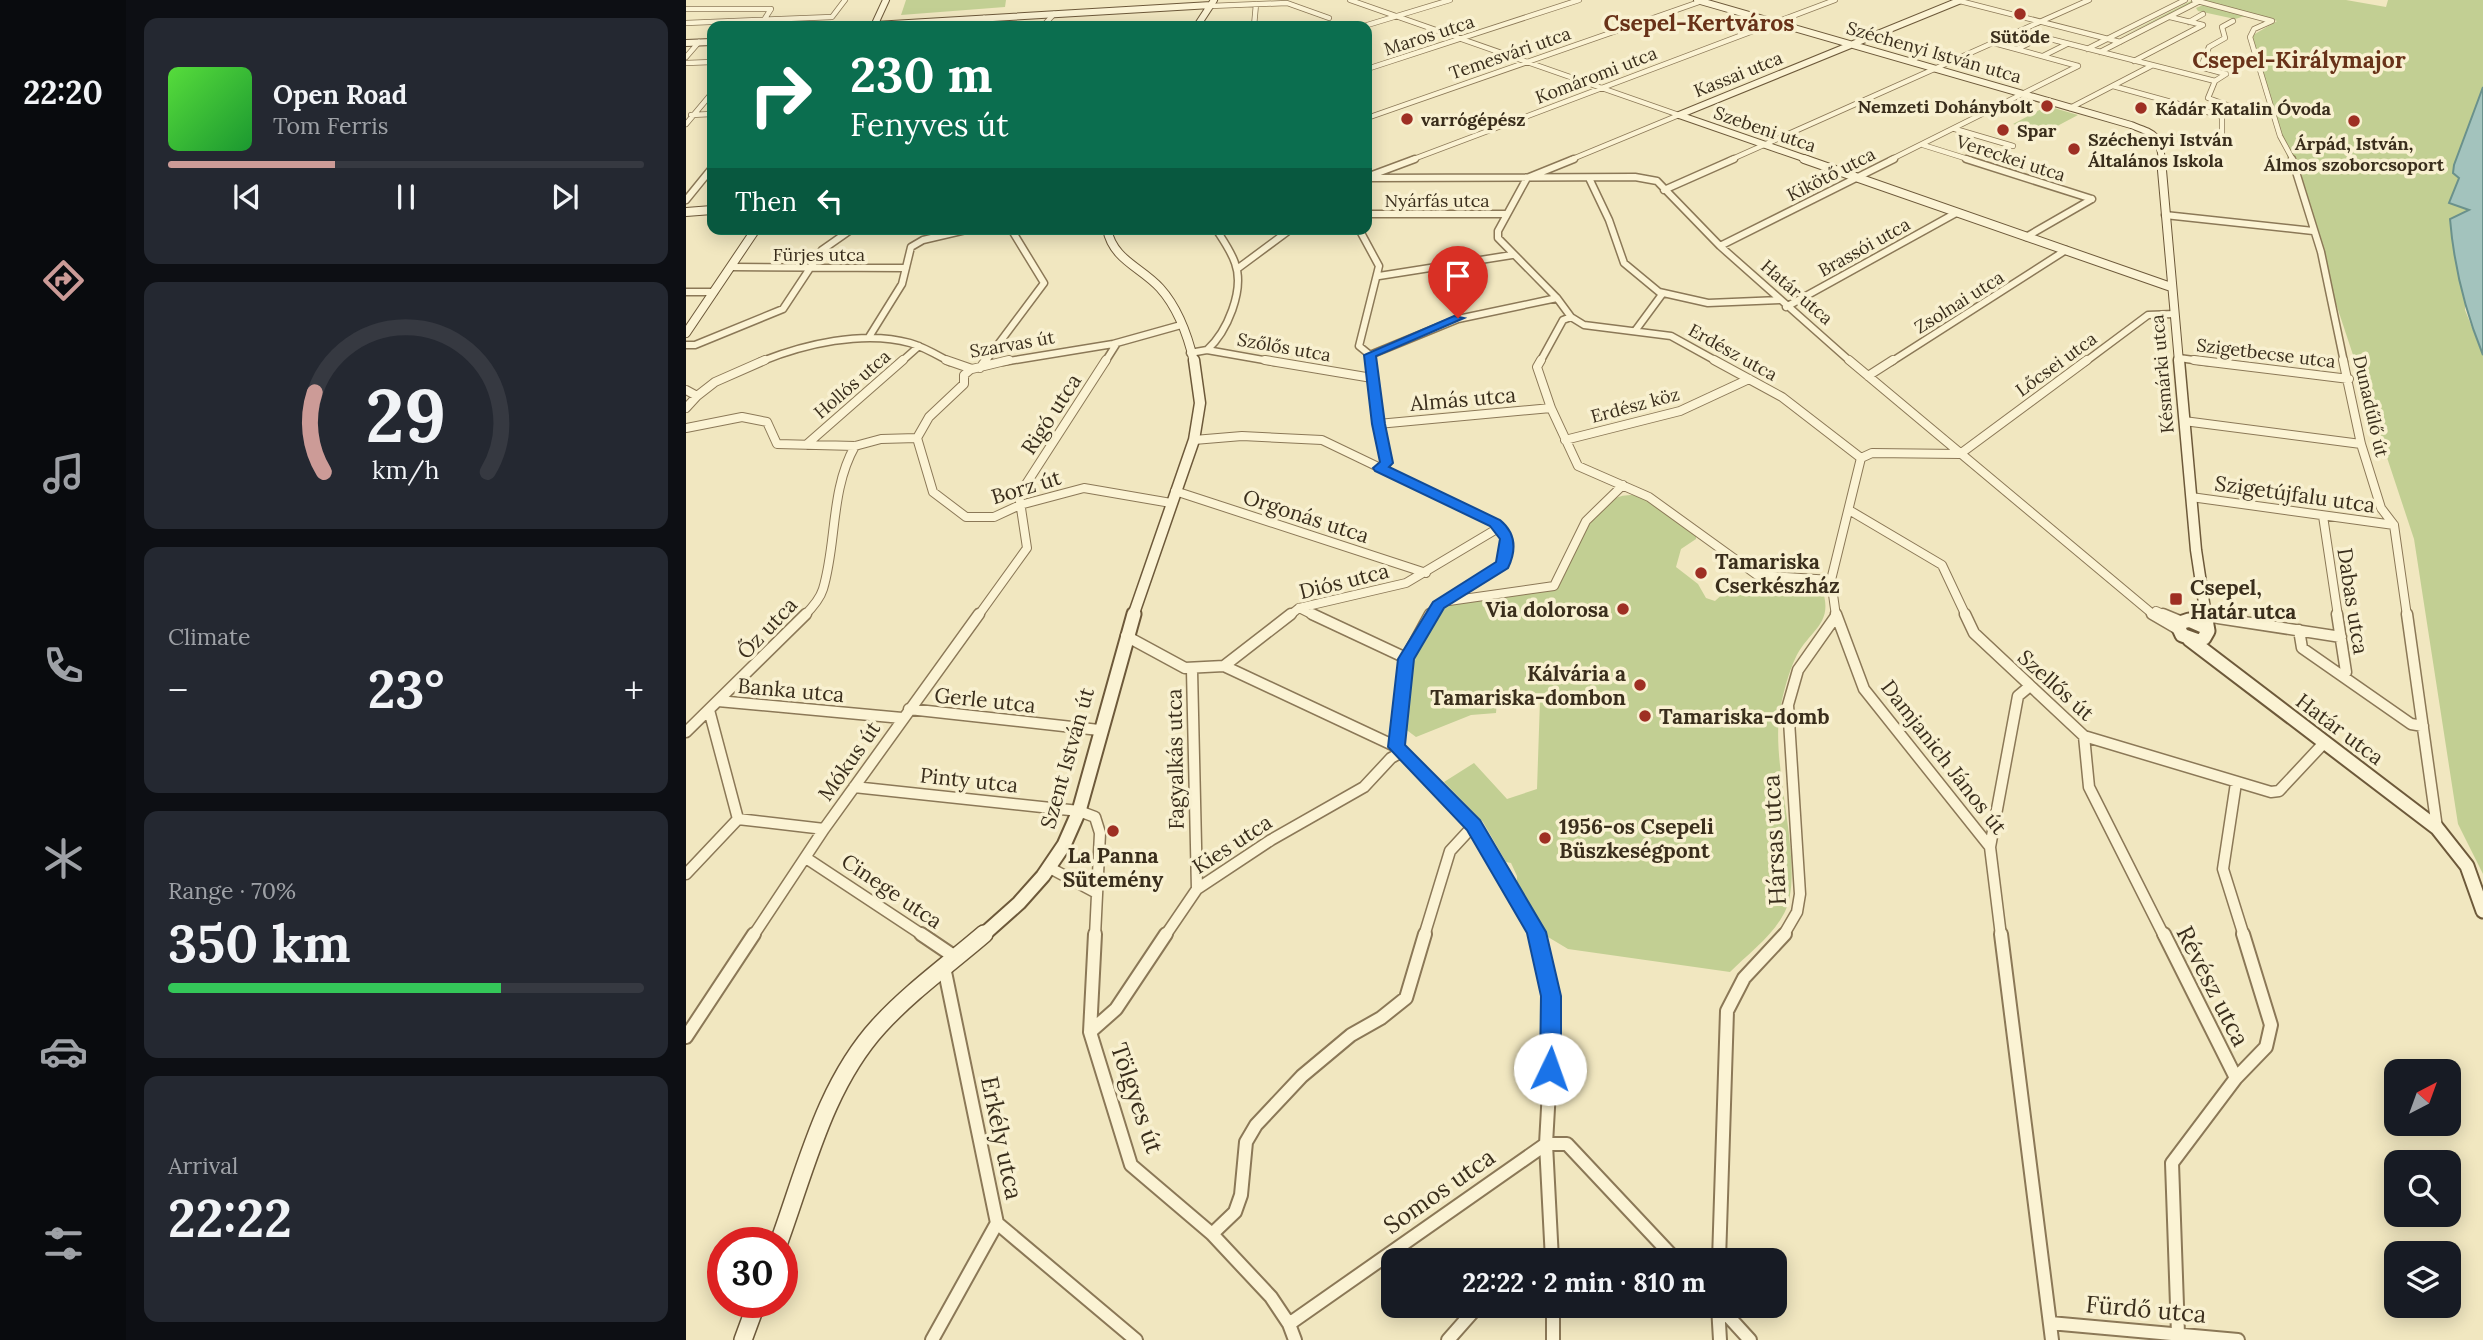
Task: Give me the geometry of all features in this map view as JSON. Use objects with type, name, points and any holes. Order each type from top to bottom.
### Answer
[{"type":"street","points":[[753,21],[832,17],[845,0]]},
{"type":"street","points":[[877,21],[886,0]]},
{"type":"street","points":[[943,21],[1296,0]]},
{"type":"street","name":"Szebeni utca","points":[[1350,0],[2171,287]]},
{"type":"street","points":[[1372,24],[1450,0]]},
{"type":"street","name":"Maros utca","points":[[1372,67],[1579,0]]},
{"type":"street","name":"Széchenyi István utca","points":[[1701,0],[2143,129],[2156,136]]},
{"type":"street","name":"Temesvári utca","points":[[1372,116],[1701,0]]},
{"type":"street","name":"Komáromi utca","points":[[1372,175],[1835,0]]},
{"type":"street","points":[[1959,0],[2120,42]]},
{"type":"street","name":"Kassai utca","points":[[1527,178],[1959,0]]},
{"type":"street","points":[[1664,190],[2089,0]]},
{"type":"street","points":[[2087,49],[2185,0]]},
{"type":"street","points":[[2100,52],[2197,1],[2261,16]]},
{"type":"street","points":[[1287,2],[1329,18]]},
{"type":"street","points":[[1200,21],[1211,4]]},
{"type":"street","points":[[1254,21],[1256,4]]},
{"type":"street","points":[[686,9],[771,9],[764,20]]},
{"type":"street","points":[[2189,22],[2203,14]]},
{"type":"street","points":[[1048,21],[1054,15]]},
{"type":"street","name":"Dunadűlő út","points":[[2261,16],[2272,21],[2254,29],[2250,37],[2321,252],[2361,444],[2378,500],[2394,525],[2437,828]]},
{"type":"street","points":[[2134,61],[2203,25],[2170,17]]},
{"type":"street","points":[[981,21],[984,18]]},
{"type":"street","points":[[2113,86],[2222,116],[2235,108],[2208,98],[2215,81],[2226,74],[2204,68],[2202,64],[2209,47],[2225,38],[2222,27],[2233,21]]},
{"type":"street","points":[[686,23],[707,24]]},
{"type":"street","points":[[2017,49],[2069,29]]},
{"type":"street","points":[[2019,31],[2215,81]]},
{"type":"street","points":[[1994,43],[2043,56],[2082,33]]},
{"type":"street","points":[[686,43],[706,42]]},
{"type":"street","points":[[686,58],[706,42]]},
{"type":"street","name":"Kikötő utca","points":[[1720,246],[2078,66],[2043,56]]},
{"type":"street","points":[[686,63],[707,62]]},
{"type":"street","points":[[2070,108],[2151,66]]},
{"type":"street","points":[[686,124],[707,99]]},
{"type":"street","points":[[686,116],[707,114]]},
{"type":"street","points":[[2222,116],[2222,143]]},
{"type":"street","points":[[1955,129],[2013,146]]},
{"type":"street","name":"Késmárki utca","points":[[2156,136],[2160,142],[2171,287],[2205,633]]},
{"type":"street","name":"Vereckei utca","points":[[1923,145],[2092,199],[2026,237]]},
{"type":"street","points":[[686,200],[707,174]]},
{"type":"street","name":"Határ utca","points":[[1372,177],[1644,177],[1657,181],[1720,246],[1786,307],[1960,454],[2145,606],[2182,623],[2189,639],[2323,744],[2437,828]]},
{"type":"street","points":[[1527,178],[1507,214],[1499,238],[1557,298],[1571,317],[1563,320],[1537,365],[1552,408],[1578,466],[1649,497],[1757,575],[1831,580],[1861,458],[1872,453],[1960,454]]},
{"type":"street","points":[[1589,178],[1609,220],[1624,263],[1663,293],[1708,303],[1780,300]]},
{"type":"street","points":[[686,212],[707,211]]},
{"type":"street","name":"Brassói utca","points":[[1786,307],[1956,213]]},
{"type":"street","name":"Nyárfás utca","points":[[1372,215],[1507,214]]},
{"type":"street","points":[[2165,215],[2313,231]]},
{"type":"street","points":[[686,332],[752,235]]},
{"type":"street","points":[[686,345],[695,345],[783,309],[826,246],[843,235]]},
{"type":"street","points":[[869,337],[900,290],[909,251],[914,244],[948,235]]},
{"type":"street","points":[[686,428],[743,417],[766,422],[777,444],[855,446],[881,439],[917,438],[929,417],[964,384],[964,375],[975,369],[1044,283],[1015,235]]},
{"type":"street","name":"Szent István út","points":[[785,1227],[828,1114],[856,1056],[878,1027],[1001,920],[1050,868],[1072,834],[1126,636],[1194,440],[1200,400],[1181,325],[1165,293],[1113,249],[1109,235]]},
{"type":"street","points":[[1207,350],[1217,343],[1223,332],[1232,304],[1237,269],[1219,235]]},
{"type":"street","points":[[1237,269],[1283,235]]},
{"type":"street","points":[[1363,235],[1377,259],[1379,276],[1359,346],[1370,355],[1378,424],[1387,463],[1380,468]]},
{"type":"street","name":"Zsolnai utca","points":[[1868,376],[2066,250]]},
{"type":"street","points":[[1379,276],[1512,254]]},
{"type":"street","name":"Fürjes utca","points":[[732,267],[906,268]]},
{"type":"street","points":[[686,292],[714,292]]},
{"type":"street","points":[[1635,331],[1663,293]]},
{"type":"street","points":[[1370,355],[1458,318],[1557,298]]},
{"type":"street","name":"Lőcsei utca","points":[[1960,454],[2148,316],[2174,314]]},
{"type":"street","name":"Erdész utca","points":[[1571,317],[1584,325],[1671,336],[1782,397],[1861,458]]},
{"type":"street","name":"Szarvas út","points":[[686,408],[715,381],[755,363],[869,337],[919,346],[948,359],[961,369],[975,369],[1020,356],[1117,343],[1181,325]]},
{"type":"street","name":"Rigó utca","points":[[1020,505],[1019,495],[1117,343]]},
{"type":"street","name":"Hollós utca","points":[[806,445],[919,346]]},
{"type":"street","name":"Szőlős utca","points":[[1190,353],[1207,350],[1372,378]]},
{"type":"street","name":"Szigetbecse utca","points":[[2179,358],[2349,379]]},
{"type":"street","name":"Erdész köz","points":[[1565,440],[1680,411],[1749,379]]},
{"type":"street","points":[[686,390],[697,396]]},
{"type":"street","name":"Almás utca","points":[[1378,424],[1552,408]]},
{"type":"street","points":[[2184,421],[2361,444]]},
{"type":"street","points":[[1194,440],[1242,436],[1322,440],[1500,527],[1507,539],[1503,564],[1444,601],[1430,614],[1406,659],[1398,750]]},
{"type":"street","name":"Borz út","points":[[917,438],[933,492],[966,517],[993,517],[1020,505],[1084,488],[1173,497]]},
{"type":"street","name":"Őz utca","points":[[686,732],[810,610],[823,591],[832,524],[847,460],[855,446]]},
{"type":"street","points":[[1444,601],[1554,586],[1586,521],[1623,485]]},
{"type":"street","name":"Orgonás utca","points":[[1173,497],[1426,573]]},
{"type":"street","name":"Szigetújfalu utca","points":[[2191,497],[2394,525]]},
{"type":"street","name":"Mókus út","points":[[686,1037],[824,829],[1027,548],[1020,505]]},
{"type":"street","name":"Szellős út","points":[[1849,510],[1942,565],[1974,633],[2084,736],[2271,792],[2279,791],[2323,744]]},
{"type":"street","name":"Dabas utca","points":[[2323,516],[2346,672],[2341,676],[2411,724],[2424,726]]},
{"type":"street","name":"Diós utca","points":[[1224,666],[1299,608],[1406,583],[1500,527]]},
{"type":"street","name":"Damjanich János út","points":[[1831,580],[1836,616],[1864,689],[1990,847],[2052,1340]]},
{"type":"street","points":[[1299,608],[1406,659]]},
{"type":"street","points":[[2202,608],[2182,623],[2205,633]]},
{"type":"street","name":"Hársas utca","points":[[1719,1248],[1727,1011],[1740,982],[1798,919],[1800,894],[1788,705],[1798,670],[1836,616]]},
{"type":"street","points":[[2218,618],[2341,637]]},
{"type":"street","points":[[2299,630],[2302,648],[2341,676]]},
{"type":"street","points":[[2189,639],[2205,633]]},
{"type":"street","name":"Határ utca","points":[[2205,633],[2210,653],[2218,662]]},
{"type":"street","points":[[1126,636],[1192,670],[1224,666],[1398,750],[1474,825],[1537,932],[1547,975],[1553,1018],[1546,1144],[1549,1248]]},
{"type":"street","name":"Fagyalkás utca","points":[[1192,670],[1198,889]]},
{"type":"street","points":[[1990,847],[2018,696],[2030,686]]},
{"type":"street","name":"Banka utca","points":[[718,701],[902,718]]},
{"type":"street","name":"Gerle utca","points":[[909,709],[1099,730]]},
{"type":"street","points":[[709,710],[738,819]]},
{"type":"street","name":"Révész utca","points":[[2084,736],[2089,787],[2236,1078],[2172,1163],[2178,1334]]},
{"type":"street","name":"Kies utca","points":[[1090,1032],[1116,1009],[1198,889],[1220,877],[1271,840],[1364,787],[1398,750]]},
{"type":"street","points":[[2236,783],[2223,869],[2271,1025],[2266,1047],[2236,1078]]},
{"type":"street","name":"Pinty utca","points":[[854,787],[1079,811]]},
{"type":"street","name":"Tölgyes út","points":[[1079,811],[1095,817],[1100,833],[1090,1032],[1131,1165],[1212,1234],[1272,1297],[1289,1324],[1295,1340]]},
{"type":"street","points":[[738,819],[824,829]]},
{"type":"street","points":[[686,874],[738,819]]},
{"type":"street","points":[[1212,1234],[1236,1212],[1241,1195],[1246,1142],[1256,1125],[1302,1076],[1351,1035],[1381,1018],[1406,998],[1450,851],[1474,825]]},
{"type":"street","points":[[2437,828],[2467,860],[2483,911]]},
{"type":"street","name":"Cinege utca","points":[[807,858],[950,962]]},
{"type":"street","points":[[1050,868],[1095,892]]},
{"type":"street","name":"Erkély utca","points":[[950,962],[997,1223],[1136,1340]]},
{"type":"street","points":[[1546,1144],[1567,1144],[1665,1248]]},
{"type":"street","name":"Somos utca","points":[[1289,1324],[1546,1144]]},
{"type":"street","points":[[932,1340],[997,1223]]},
{"type":"street","points":[[743,1340],[751,1318]]},
{"type":"street","points":[[1448,1340],[1467,1318]]},
{"type":"street","points":[[1553,1318],[1553,1340]]},
{"type":"street","points":[[1719,1318],[1720,1340]]},
{"type":"street","points":[[1729,1318],[1750,1340]]},
{"type":"street","name":"Fürdő utca","points":[[2050,1323],[2238,1340]]},
{"type":"green space","points":[[906,0],[1006,0],[1005,7],[901,15]]},
{"type":"green space","points":[[2193,0],[2346,0],[2386,7],[2388,0],[2483,0],[2483,87],[2454,165],[2459,177],[2449,203],[2469,210],[2465,310],[2483,355],[2483,874],[2458,824],[2414,539],[2248,38],[2277,21],[2252,14],[2235,19],[2198,11],[2196,8],[2205,4],[2195,1],[2117,39]]},
{"type":"green space","points":[[2047,106],[2078,115],[2044,133],[2013,124]]},
{"type":"green space","points":[[1640,495],[1696,536],[1696,539],[1681,549],[1676,567],[1698,584],[1706,598],[1715,601],[1730,588],[1742,584],[1777,581],[1822,589],[1825,601],[1823,619],[1800,649],[1793,664],[1781,705],[1778,729],[1792,874],[1789,898],[1782,917],[1771,932],[1730,972],[1568,949],[1548,937],[1517,882],[1511,863],[1506,862],[1483,822],[1444,782],[1474,763],[1507,799],[1537,789],[1540,700],[1497,700],[1496,713],[1471,715],[1416,737],[1404,728],[1414,660],[1427,626],[1437,613],[1448,604],[1555,588],[1579,540],[1603,508],[1616,498]]},
{"type":"water","points":[[2483,87],[2483,355],[2461,288],[2450,219],[2469,210],[2449,203],[2459,178],[2453,173],[2454,165]]},
{"type":"place","name":"Sütöde","points":[[2020,14]]},
{"type":"place","name":"Nemzeti Dohánybolt","points":[[2047,106]]},
{"type":"place","name":"Kádár Katalin Óvoda","points":[[2141,108]]},
{"type":"place","name":"varrógépész","points":[[1407,119]]},
{"type":"place","name":"Árpád, István, Álmos szoborcsoport","points":[[2354,121]]},
{"type":"place","name":"Spar","points":[[2003,130]]},
{"type":"place","name":"Széchenyi István Általános Iskola","points":[[2074,149]]},
{"type":"place","name":"Tamariska Cserkészház","points":[[1701,573]]},
{"type":"place","name":"Csepel, Határ utca","points":[[2176,599]]},
{"type":"place","name":"Via dolorosa","points":[[1623,609]]},
{"type":"place","name":"Kálvária a Tamariska-dombon","points":[[1640,685]]},
{"type":"place","name":"Tamariska-domb","points":[[1645,716]]},
{"type":"place","name":"La Panna Sütemény","points":[[1113,831]]},
{"type":"place","name":"1956-os Csepeli Büszkeségpont","points":[[1545,838]]},
{"type":"district","name":"Csepel-Kertváros","points":[[1699,22]]},
{"type":"district","name":"Csepel-Királymajor","points":[[2299,59]]},
{"type":"route","points":[[1458,318],[1370,355],[1378,424],[1387,463],[1380,468],[1495,523],[1505,532],[1507,539],[1503,564],[1439,605],[1430,614],[1406,659],[1397,747],[1474,825],[1537,932],[1551,996],[1553,1018],[1550,1069]]}]
